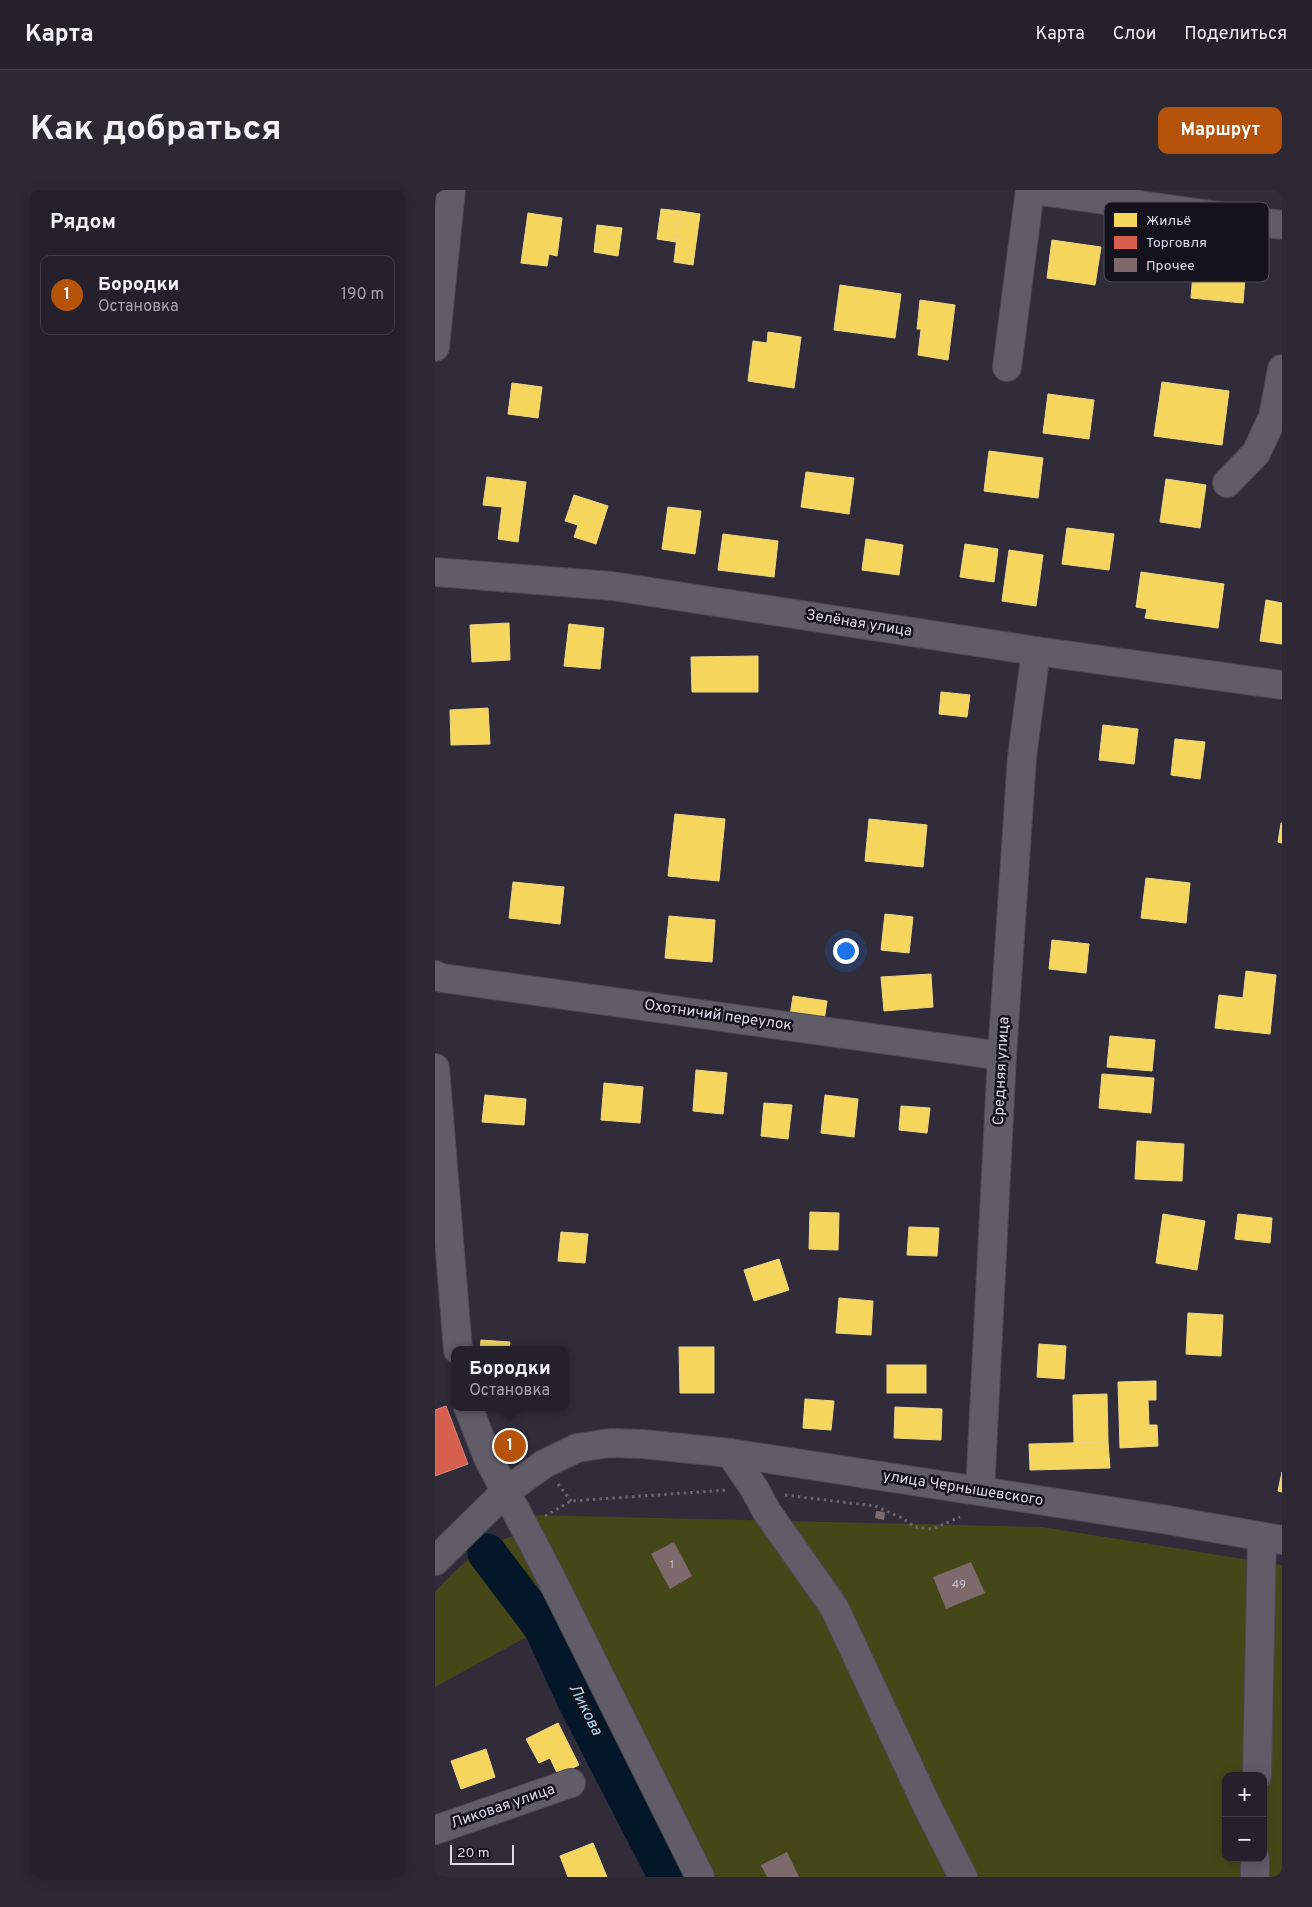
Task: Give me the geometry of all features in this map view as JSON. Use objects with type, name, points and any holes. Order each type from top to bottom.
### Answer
[{"type":"street","points":[[435,347],[441,234],[451,190]]},
{"type":"street","points":[[1007,368],[1032,190],[1115,202]]},
{"type":"street","points":[[1269,224],[1282,226]]},
{"type":"street","points":[[1227,483],[1256,453],[1273,417],[1282,368]]},
{"type":"street","name":"Зелёная улица","points":[[435,572],[612,586],[1036,651],[1282,685]]},
{"type":"street","name":"Средняя улица","points":[[979,1492],[1003,1056],[1022,757],[1036,651]]},
{"type":"street","name":"Охотничий переулок","points":[[435,975],[442,978],[1003,1056]]},
{"type":"street","points":[[435,1068],[458,1346]]},
{"type":"street","points":[[470,1411],[488,1458],[525,1527],[700,1877]]},
{"type":"street","name":"улица Чернышевского","points":[[435,1561],[505,1492],[544,1464],[577,1448],[610,1443],[643,1444],[730,1453],[1162,1519],[1272,1538]]},
{"type":"street","points":[[730,1453],[754,1488],[767,1512],[834,1607],[928,1808],[963,1877]]},
{"type":"street","points":[[1257,1772],[1272,1538]]},
{"type":"street","name":"Ликовая улица","points":[[435,1830],[571,1783]]},
{"type":"street","points":[[1255,1862],[1255,1877]]},
{"type":"path","points":[[525,1527],[571,1502],[754,1488],[875,1506],[902,1518],[915,1527],[932,1529],[960,1517]]},
{"type":"shaded area","points":[[533,1515],[1042,1527],[1282,1565],[1282,1877],[716,1877]]},
{"type":"shaded area","points":[[522,1535],[594,1697],[596,1705],[595,1723],[594,1727],[587,1731],[580,1725],[543,1650],[530,1635],[435,1687],[435,1592],[463,1564],[485,1548],[496,1542]]},
{"type":"building: Жильё","points":[[661,209],[680,211],[676,242],[657,239]]},
{"type":"building: Жильё","points":[[680,211],[700,214],[693,265],[674,262]]},
{"type":"building: Жильё","points":[[528,213],[562,218],[557,256],[549,254],[547,266],[521,263]]},
{"type":"building: Жильё","points":[[597,225],[622,228],[618,256],[594,252]]},
{"type":"building: Жильё","points":[[1052,240],[1101,247],[1095,285],[1047,278]]},
{"type":"building: Жильё","points":[[1192,282],[1245,282],[1243,303],[1191,298]]},
{"type":"building: Жильё","points":[[840,285],[901,294],[895,338],[834,330]]},
{"type":"building: Жильё","points":[[920,300],[955,305],[948,360],[918,355],[921,329],[917,329]]},
{"type":"building: Жильё","points":[[768,332],[801,337],[794,388],[748,381],[753,341],[767,343]]},
{"type":"building: Жильё","points":[[1162,382],[1229,391],[1222,445],[1154,436]]},
{"type":"building: Жильё","points":[[512,383],[542,387],[538,418],[508,414]]},
{"type":"building: Жильё","points":[[1048,394],[1094,400],[1089,439],[1043,433]]},
{"type":"building: Жильё","points":[[989,451],[1043,458],[1038,498],[984,491]]},
{"type":"building: Жильё","points":[[806,472],[854,478],[849,514],[801,507]]},
{"type":"building: Жильё","points":[[487,477],[526,482],[518,542],[498,539],[502,507],[483,505]]},
{"type":"building: Жильё","points":[[1166,479],[1206,485],[1200,528],[1160,522]]},
{"type":"building: Жильё","points":[[574,495],[608,506],[596,544],[574,537],[578,525],[565,521]]},
{"type":"building: Жильё","points":[[668,507],[701,511],[695,554],[662,549]]},
{"type":"building: Жильё","points":[[1067,528],[1114,534],[1109,570],[1062,564]]},
{"type":"building: Жильё","points":[[723,534],[778,541],[774,577],[718,570]]},
{"type":"building: Жильё","points":[[866,539],[903,545],[899,575],[862,570]]},
{"type":"building: Жильё","points":[[965,544],[998,549],[994,582],[960,577]]},
{"type":"building: Жильё","points":[[1009,550],[1043,555],[1036,606],[1002,601]]},
{"type":"building: Жильё","points":[[1141,572],[1224,584],[1218,628],[1145,618],[1147,609],[1136,607]]},
{"type":"building: Жильё","points":[[1266,600],[1282,603],[1282,644],[1260,641]]},
{"type":"building: Жильё","points":[[509,623],[510,660],[472,662],[470,625]]},
{"type":"building: Жильё","points":[[569,624],[604,628],[600,669],[564,666]]},
{"type":"building: Жильё","points":[[758,656],[758,692],[692,692],[691,657]]},
{"type":"building: Жильё","points":[[941,692],[970,695],[967,717],[939,714]]},
{"type":"building: Жильё","points":[[488,708],[490,744],[451,745],[450,710]]},
{"type":"building: Жильё","points":[[1103,725],[1138,729],[1134,764],[1099,760]]},
{"type":"building: Жильё","points":[[1175,739],[1205,742],[1200,779],[1171,775]]},
{"type":"building: Жильё","points":[[675,814],[725,819],[719,881],[668,876]]},
{"type":"building: Жильё","points":[[869,819],[927,825],[923,867],[865,861]]},
{"type":"building: Жильё","points":[[1282,823],[1282,843],[1278,842]]},
{"type":"building: Жильё","points":[[1146,878],[1190,883],[1186,923],[1141,918]]},
{"type":"building: Жильё","points":[[513,882],[564,887],[560,924],[509,918]]},
{"type":"building: Жильё","points":[[885,914],[913,917],[909,953],[881,950]]},
{"type":"building: Жильё","points":[[669,916],[715,920],[712,962],[665,958]]},
{"type":"building: Жильё","points":[[1052,940],[1089,944],[1086,973],[1049,969]]},
{"type":"building: Жильё","points":[[1246,971],[1276,975],[1270,1034],[1215,1028],[1219,995],[1243,998]]},
{"type":"building: Жильё","points":[[931,974],[933,1007],[884,1011],[881,977]]},
{"type":"building: Жильё","points":[[793,996],[827,1001],[824,1021],[790,1016]]},
{"type":"building: Жильё","points":[[1110,1036],[1155,1040],[1152,1071],[1107,1067]]},
{"type":"building: Жильё","points":[[696,1070],[727,1073],[723,1114],[693,1111]]},
{"type":"building: Жильё","points":[[1102,1074],[1154,1078],[1151,1113],[1099,1108]]},
{"type":"building: Жильё","points":[[604,1083],[643,1087],[640,1123],[601,1120]]},
{"type":"building: Жильё","points":[[485,1095],[526,1099],[524,1125],[482,1122]]},
{"type":"building: Жильё","points":[[825,1095],[858,1099],[854,1137],[821,1133]]},
{"type":"building: Жильё","points":[[764,1103],[792,1105],[788,1139],[761,1136]]},
{"type":"building: Жильё","points":[[901,1106],[930,1108],[927,1133],[899,1130]]},
{"type":"building: Жильё","points":[[1137,1141],[1184,1144],[1182,1181],[1135,1179]]},
{"type":"building: Жильё","points":[[810,1212],[839,1213],[838,1250],[809,1249]]},
{"type":"building: Жильё","points":[[1163,1214],[1205,1221],[1197,1270],[1156,1263]]},
{"type":"building: Жильё","points":[[1238,1214],[1272,1218],[1270,1243],[1235,1239]]},
{"type":"building: Жильё","points":[[909,1227],[939,1228],[937,1256],[907,1255]]},
{"type":"building: Жильё","points":[[561,1232],[588,1234],[585,1263],[558,1261]]},
{"type":"building: Жильё","points":[[779,1259],[789,1290],[754,1301],[744,1270]]},
{"type":"building: Жильё","points":[[839,1298],[873,1301],[871,1335],[836,1333]]},
{"type":"building: Жильё","points":[[1188,1313],[1223,1315],[1221,1356],[1186,1354]]},
{"type":"building: Жильё","points":[[481,1340],[510,1342],[510,1346],[480,1346]]},
{"type":"building: Жильё","points":[[1039,1344],[1066,1346],[1064,1379],[1037,1377]]},
{"type":"building: Жильё","points":[[679,1347],[714,1347],[714,1393],[680,1393]]},
{"type":"building: Жильё","points":[[887,1365],[926,1365],[926,1393],[887,1393]]},
{"type":"building: Жильё","points":[[1156,1381],[1156,1400],[1148,1400],[1149,1425],[1157,1425],[1158,1446],[1120,1448],[1118,1382]]},
{"type":"building: Жильё","points":[[1107,1394],[1108,1442],[1074,1443],[1073,1395]]},
{"type":"building: Жильё","points":[[805,1399],[834,1401],[831,1430],[803,1428]]},
{"type":"building: Жильё","points":[[895,1407],[942,1409],[941,1440],[894,1438]]},
{"type":"building: Жильё","points":[[1108,1442],[1110,1468],[1030,1470],[1029,1444]]},
{"type":"building: Жильё","points":[[1282,1472],[1282,1492],[1278,1491]]},
{"type":"building: Жильё","points":[[558,1723],[579,1765],[558,1775],[550,1758],[539,1763],[526,1739]]},
{"type":"building: Жильё","points":[[486,1749],[495,1777],[461,1789],[451,1761]]},
{"type":"building: Жильё","points":[[593,1843],[607,1877],[568,1877],[560,1856]]},
{"type":"building: Торговля","points":[[446,1406],[468,1464],[435,1476],[435,1410]]},
{"type":"building: Прочее","points":[[876,1511],[885,1512],[884,1520],[875,1518]]},
{"type":"building: Прочее","points":[[674,1542],[692,1576],[670,1589],[651,1554]]},
{"type":"building: Прочее","points":[[971,1562],[985,1593],[946,1609],[933,1577]]},
{"type":"building: Прочее","points":[[787,1852],[799,1877],[767,1877],[761,1865]]},
{"type":"waterway","name":"Ликова","points":[[487,1553],[543,1627],[576,1699],[668,1877]]},
{"type":"place","name":"Бородки","points":[[510,1446]]}]
